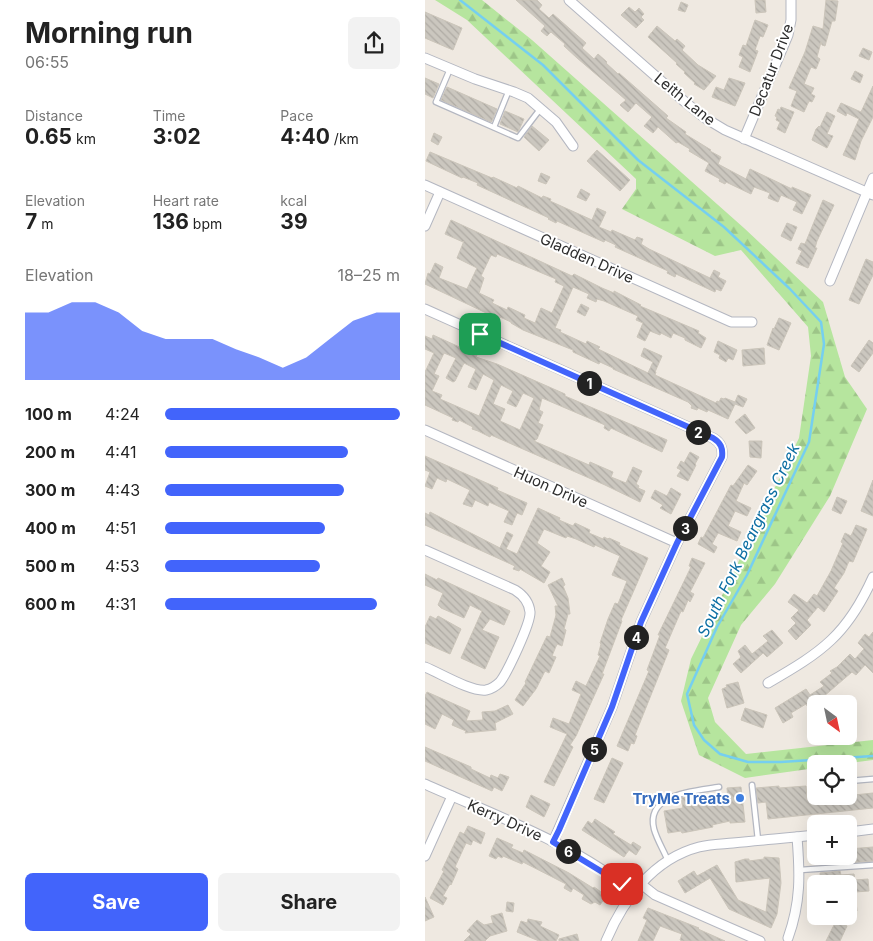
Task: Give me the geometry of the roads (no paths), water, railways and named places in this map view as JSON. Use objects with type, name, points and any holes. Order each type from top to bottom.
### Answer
[{"type":"street","name":"Leith Lane","points":[[569,0],[705,118],[744,139],[870,193]]},
{"type":"street","name":"Decatur Drive","points":[[744,139],[788,34],[791,20],[791,0]]},
{"type":"street","points":[[425,58],[528,98],[556,122],[573,146]]},
{"type":"street","points":[[830,281],[870,193],[873,178]]},
{"type":"street","name":"Gladden Drive","points":[[425,185],[731,322],[751,322]]},
{"type":"street","points":[[425,226],[440,192]]},
{"type":"street","points":[[425,309],[713,438],[722,447],[722,457],[677,543],[641,622],[612,707],[553,842]]},
{"type":"street","name":"Huon Drive","points":[[425,430],[677,543]]},
{"type":"street","points":[[425,550],[515,590],[524,596],[529,606],[529,618],[518,647],[501,682],[497,686],[486,690],[474,689],[425,667]]},
{"type":"street","points":[[769,683],[804,662],[829,643],[859,606],[873,577]]},
{"type":"street","name":"Kerry Drive","points":[[425,784],[553,842],[607,874],[633,893]]},
{"type":"street","points":[[425,856],[452,796]]},
{"type":"street","points":[[857,831],[873,829]]},
{"type":"street","points":[[606,941],[619,912],[633,893],[641,884],[679,855],[700,847],[807,836]]},
{"type":"street","points":[[788,938],[797,908],[800,870],[797,837]]},
{"type":"street","points":[[641,884],[655,895],[759,941]]},
{"type":"lane","points":[[450,69],[436,102],[518,138],[541,108]]},
{"type":"lane","points":[[494,127],[509,90]]},
{"type":"lane","points":[[857,780],[873,778]]},
{"type":"lane","points":[[752,785],[758,840]]},
{"type":"lane","points":[[668,862],[654,828],[654,814],[659,804],[669,797],[719,787]]},
{"type":"lane","points":[[800,870],[873,865]]},
{"type":"waterway","name":"South Fork Beargrass Creek","points":[[460,0],[543,65],[638,160],[724,227],[789,288],[821,322],[824,344],[809,442],[747,575],[717,627],[687,694],[694,725],[704,740],[720,754],[748,762],[781,762],[873,756]]},
{"type":"place","name":"TryMe Treats","points":[[740,798]]}]
